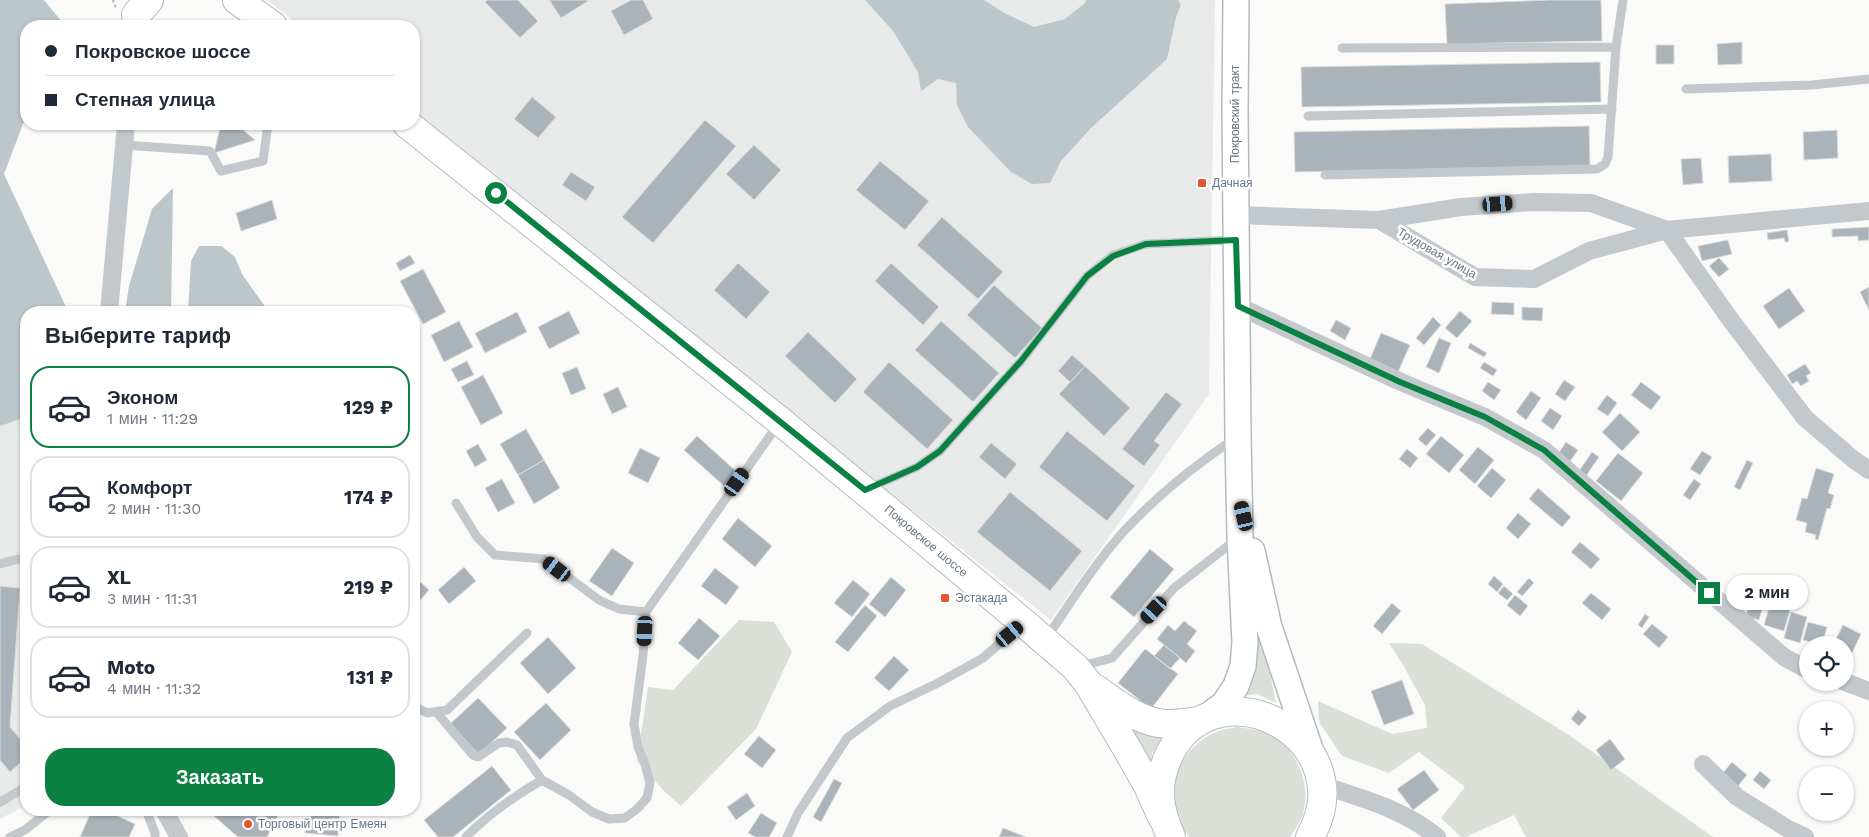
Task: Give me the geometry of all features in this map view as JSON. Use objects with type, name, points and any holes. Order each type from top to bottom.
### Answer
[{"type":"main road","points":[[237,0],[265,20]]},
{"type":"main road","name":"Покровский тракт","points":[[1236,0],[1236,240],[1240,498]]},
{"type":"main road","name":"Покровское шоссе","points":[[415,130],[865,490],[1024,623],[1081,675],[1122,707],[1148,720],[1167,724],[1204,719],[1231,711],[1253,712],[1274,720],[1295,733],[1311,752],[1318,768],[1322,794]]},
{"type":"main road","points":[[1166,827],[1159,789],[1166,762],[1177,741],[1224,704],[1236,686],[1243,666],[1245,643],[1240,498]]},
{"type":"main road","points":[[1240,498],[1269,627],[1311,752]]},
{"type":"main road","name":"Покровское шоссе","points":[[1081,675],[1147,784],[1166,827]]},
{"type":"main road","points":[[1310,837],[1317,824],[1322,794]]},
{"type":"main road","points":[[1322,794],[1324,837]]},
{"type":"street","points":[[110,306],[125,130]]},
{"type":"street","name":"Трудовая улица","points":[[1236,215],[1379,220],[1462,207],[1534,202],[1590,204],[1667,230]]},
{"type":"street","name":"Трудовая улица","points":[[1379,220],[1475,277],[1534,279],[1589,251],[1667,230],[1869,210]]},
{"type":"street","points":[[1667,230],[1730,319],[1805,418],[1854,460],[1869,470]]},
{"type":"street","points":[[1238,306],[1400,382],[1485,417],[1544,450],[1784,657],[1799,665]]},
{"type":"street","points":[[1854,685],[1869,690]]},
{"type":"street","points":[[1703,764],[1737,797],[1788,829],[1805,837]]},
{"type":"street","points":[[1322,794],[1403,813],[1437,837]]},
{"type":"street","points":[[167,816],[179,837]]},
{"type":"lane","points":[[1326,175],[1597,169],[1605,164],[1608,157],[1616,47],[1623,0]]},
{"type":"lane","points":[[1342,48],[1616,47]]},
{"type":"lane","points":[[1686,89],[1812,85],[1869,79]]},
{"type":"lane","points":[[1308,116],[1612,109]]},
{"type":"lane","points":[[124,145],[210,151],[221,171],[263,161],[267,130]]},
{"type":"lane","points":[[865,490],[917,467],[940,451],[1021,361],[1087,276],[1113,256],[1146,244],[1236,240]]},
{"type":"lane","points":[[437,713],[473,755],[478,757],[483,755],[499,743],[507,742],[517,745],[542,780],[569,795],[592,812],[609,819],[624,818],[637,809],[647,798],[650,783],[638,747],[634,724],[643,655],[646,612],[780,421]]},
{"type":"lane","points":[[1045,641],[1096,567],[1125,531],[1179,480],[1207,457],[1238,436]]},
{"type":"lane","points":[[456,503],[477,537],[495,555],[544,559],[599,600],[619,608],[646,612]]},
{"type":"lane","points":[[1081,675],[1112,658],[1174,588],[1240,536]]},
{"type":"lane","points":[[0,564],[20,559]]},
{"type":"lane","points":[[787,837],[802,806],[847,738],[890,706],[938,683],[983,658],[1024,623]]},
{"type":"lane","points":[[420,710],[427,713],[447,710],[528,633]]},
{"type":"lane","points":[[466,837],[483,820],[517,794],[542,780]]},
{"type":"lane","points":[[0,802],[20,790]]},
{"type":"lane","points":[[10,837],[25,830],[42,816]]},
{"type":"lane","points":[[148,816],[155,837]]},
{"type":"shaded area","points":[[0,0],[44,0],[60,20],[20,20],[21,130],[4,174],[66,306],[20,306],[20,419],[0,426]]},
{"type":"shaded area","points":[[267,0],[1215,0],[1209,394],[1051,620],[420,121],[420,20],[292,20]]},
{"type":"shaded area","points":[[865,0],[984,0],[1006,14],[1034,27],[1065,19],[1085,3],[1086,0],[1178,0],[1181,5],[1176,17],[1167,59],[1091,128],[1061,161],[1050,183],[1032,184],[1011,172],[968,127],[957,105],[956,83],[938,79],[921,91],[918,72],[893,31]]},
{"type":"shaded area","points":[[173,188],[171,306],[126,306],[129,286],[152,209]]},
{"type":"shaded area","points":[[199,246],[221,246],[235,257],[242,274],[265,306],[188,306],[191,261]]},
{"type":"shaded area","points":[[20,419],[20,808],[0,819],[0,424]]},
{"type":"shaded area","points":[[1253,590],[1276,703],[1258,694],[1241,696]]},
{"type":"shaded area","points":[[739,620],[774,622],[792,652],[756,729],[681,806],[664,791],[637,761],[648,687],[673,690]]},
{"type":"shaded area","points":[[1389,643],[1422,644],[1569,735],[1713,837],[1526,837],[1514,815],[1466,837],[1461,837],[1441,818],[1465,787],[1419,752],[1389,773],[1342,756],[1319,722],[1318,701],[1392,734],[1427,728],[1425,705]]},
{"type":"shaded area","points":[[1105,709],[1170,734],[1152,753],[1148,777]]},
{"type":"shaded area","points":[[1237,727],[1268,734],[1278,740],[1293,755],[1298,764],[1304,785],[1304,807],[1301,820],[1290,837],[1189,837],[1180,823],[1175,808],[1174,795],[1178,769],[1184,758],[1202,740],[1217,732]]},
{"type":"building","points":[[487,0],[518,0],[538,21],[520,38],[485,2]]},
{"type":"building","points":[[549,0],[587,0],[588,1],[561,18]]},
{"type":"building","points":[[631,0],[643,0],[653,19],[624,35],[611,11]]},
{"type":"building","points":[[1601,0],[1602,41],[1447,44],[1445,4]]},
{"type":"building","points":[[1742,42],[1742,64],[1718,65],[1717,44]]},
{"type":"building","points":[[1656,45],[1674,45],[1674,64],[1656,64]]},
{"type":"building","points":[[1600,62],[1601,102],[1302,107],[1301,67]]},
{"type":"building","points":[[532,97],[556,117],[538,138],[514,119]]},
{"type":"building","points":[[705,120],[736,146],[653,243],[622,217]]},
{"type":"building","points":[[1589,126],[1590,166],[1295,172],[1294,132]]},
{"type":"building","points":[[220,130],[243,130],[255,140],[214,153]]},
{"type":"building","points":[[1837,130],[1838,158],[1804,160],[1803,132]]},
{"type":"building","points":[[754,145],[781,170],[754,200],[726,174]]},
{"type":"building","points":[[1771,154],[1772,181],[1729,183],[1728,156]]},
{"type":"building","points":[[1701,158],[1703,183],[1683,185],[1681,159]]},
{"type":"building","points":[[880,161],[929,201],[905,230],[856,190]]},
{"type":"building","points":[[571,172],[595,187],[586,201],[562,185]]},
{"type":"building","points":[[272,200],[277,219],[241,231],[236,213]]},
{"type":"building","points":[[942,217],[1003,272],[978,299],[917,245]]},
{"type":"building","points":[[1869,227],[1869,240],[1858,241],[1858,236],[1832,237],[1832,229]]},
{"type":"building","points":[[1787,230],[1789,242],[1785,242],[1784,238],[1768,240],[1767,233]]},
{"type":"building","points":[[1728,240],[1732,254],[1702,261],[1698,246]]},
{"type":"building","points":[[410,255],[415,263],[400,271],[396,263]]},
{"type":"building","points":[[1719,258],[1729,269],[1719,277],[1709,266]]},
{"type":"building","points":[[738,263],[770,292],[746,319],[714,290]]},
{"type":"building","points":[[891,263],[939,307],[923,325],[875,281]]},
{"type":"building","points":[[423,269],[446,312],[423,324],[420,318],[420,306],[413,306],[400,281]]},
{"type":"building","points":[[994,285],[1042,328],[1015,358],[967,315]]},
{"type":"building","points":[[1869,287],[1869,310],[1860,292]]},
{"type":"building","points":[[1789,288],[1805,311],[1779,329],[1763,306]]},
{"type":"building","points":[[1492,302],[1514,303],[1514,315],[1491,314]]},
{"type":"building","points":[[1522,307],[1543,308],[1542,321],[1522,320]]},
{"type":"building","points":[[569,311],[580,333],[549,349],[538,327]]},
{"type":"building","points":[[1460,311],[1472,321],[1457,338],[1445,328]]},
{"type":"building","points":[[517,312],[527,332],[485,353],[475,333]]},
{"type":"building","points":[[1433,317],[1441,325],[1424,345],[1416,338]]},
{"type":"building","points":[[1336,320],[1351,328],[1345,340],[1330,331]]},
{"type":"building","points":[[459,321],[473,347],[444,362],[431,335]]},
{"type":"building","points":[[941,321],[999,373],[973,402],[915,350]]},
{"type":"building","points":[[808,332],[857,379],[835,403],[785,356]]},
{"type":"building","points":[[1381,333],[1410,345],[1398,372],[1370,359]]},
{"type":"building","points":[[1439,338],[1451,343],[1439,373],[1426,367]]},
{"type":"building","points":[[1470,343],[1487,353],[1484,357],[1468,348]]},
{"type":"building","points":[[1072,355],[1085,366],[1070,382],[1058,371]]},
{"type":"building","points":[[467,361],[474,375],[458,382],[451,369]]},
{"type":"building","points":[[889,362],[953,420],[927,449],[863,392]]},
{"type":"building","points":[[1484,362],[1497,370],[1493,376],[1480,368]]},
{"type":"building","points":[[1805,364],[1811,373],[1806,376],[1809,381],[1801,386],[1797,381],[1792,384],[1787,375]]},
{"type":"building","points":[[1085,366],[1130,408],[1104,436],[1059,394]]},
{"type":"building","points":[[577,367],[586,389],[571,395],[562,373]]},
{"type":"building","points":[[483,375],[503,413],[481,425],[461,387]]},
{"type":"building","points":[[1564,380],[1575,387],[1565,401],[1555,394]]},
{"type":"building","points":[[1488,382],[1501,390],[1494,400],[1482,391]]},
{"type":"building","points":[[1641,382],[1661,397],[1651,410],[1631,395]]},
{"type":"building","points":[[618,387],[627,407],[612,414],[603,394]]},
{"type":"building","points":[[1531,391],[1541,398],[1526,420],[1516,412]]},
{"type":"building","points":[[1166,392],[1182,404],[1154,441],[1160,445],[1144,466],[1122,449]]},
{"type":"building","points":[[1607,395],[1617,403],[1608,416],[1597,409]]},
{"type":"building","points":[[1550,408],[1562,416],[1553,430],[1541,421]]},
{"type":"building","points":[[1620,413],[1640,432],[1622,451],[1602,432]]},
{"type":"building","points":[[1428,428],[1436,435],[1426,446],[1418,439]]},
{"type":"building","points":[[526,429],[544,460],[518,475],[500,444]]},
{"type":"building","points":[[1067,431],[1135,486],[1107,521],[1039,467]]},
{"type":"building","points":[[697,436],[737,472],[724,486],[684,450]]},
{"type":"building","points":[[1441,436],[1464,455],[1449,473],[1426,454]]},
{"type":"building","points":[[1566,442],[1578,450],[1568,464],[1557,456]]},
{"type":"building","points":[[991,443],[1017,464],[1005,479],[979,457]]},
{"type":"building","points":[[478,444],[487,460],[475,467],[466,451]]},
{"type":"building","points":[[1478,447],[1494,460],[1475,484],[1459,470]]},
{"type":"building","points":[[640,448],[660,458],[648,483],[628,473]]},
{"type":"building","points":[[1407,449],[1418,458],[1410,468],[1399,459]]},
{"type":"building","points":[[1702,451],[1712,457],[1700,475],[1690,469]]},
{"type":"building","points":[[1592,452],[1599,457],[1586,476],[1579,471]]},
{"type":"building","points":[[1618,453],[1643,473],[1621,501],[1596,481]]},
{"type":"building","points":[[544,460],[560,488],[534,504],[518,475]]},
{"type":"building","points":[[1747,460],[1753,463],[1740,490],[1734,487]]},
{"type":"building","points":[[1492,468],[1506,480],[1491,498],[1477,486]]},
{"type":"building","points":[[1816,468],[1834,474],[1828,493],[1834,495],[1830,509],[1827,508],[1818,540],[1815,539],[1816,535],[1805,532],[1807,523],[1796,520],[1802,498],[1807,499]]},
{"type":"building","points":[[502,479],[515,503],[498,512],[485,488]]},
{"type":"building","points":[[1694,479],[1701,484],[1690,500],[1683,495]]},
{"type":"building","points":[[1538,488],[1571,517],[1562,527],[1529,499]]},
{"type":"building","points":[[1010,492],[1082,551],[1050,591],[977,532]]},
{"type":"building","points":[[1518,513],[1531,524],[1518,539],[1506,528]]},
{"type":"building","points":[[738,518],[772,546],[755,567],[722,539]]},
{"type":"building","points":[[1580,542],[1600,559],[1591,569],[1571,552]]},
{"type":"building","points":[[612,548],[634,563],[612,596],[589,581]]},
{"type":"building","points":[[1150,549],[1174,569],[1134,617],[1110,597]]},
{"type":"building","points":[[464,567],[476,581],[449,604],[438,590]]},
{"type":"building","points":[[715,568],[739,587],[726,605],[701,586]]},
{"type":"building","points":[[1494,576],[1503,584],[1497,592],[1488,584]]},
{"type":"building","points":[[1778,576],[1798,582],[1784,631],[1764,625]]},
{"type":"building","points":[[891,577],[906,590],[885,617],[869,604]]},
{"type":"building","points":[[1529,578],[1534,583],[1522,596],[1517,592]]},
{"type":"building","points":[[1734,578],[1746,585],[1738,598],[1726,591]]},
{"type":"building","points":[[853,580],[870,594],[852,617],[834,603]]},
{"type":"building","points":[[420,582],[429,590],[420,600]]},
{"type":"building","points":[[0,586],[20,588],[10,727],[20,739],[20,763],[10,772],[0,760]]},
{"type":"building","points":[[1504,586],[1513,594],[1507,600],[1498,593]]},
{"type":"building","points":[[1591,593],[1611,609],[1602,620],[1582,603]]},
{"type":"building","points":[[1515,595],[1528,606],[1520,616],[1507,605]]},
{"type":"building","points":[[1751,598],[1764,602],[1759,620],[1746,616]]},
{"type":"building","points":[[1392,603],[1401,611],[1382,634],[1373,626]]},
{"type":"building","points":[[865,605],[877,616],[848,652],[835,642]]},
{"type":"building","points":[[1791,612],[1807,617],[1802,636],[1799,636],[1799,643],[1784,638]]},
{"type":"building","points":[[1645,614],[1649,617],[1642,628],[1638,625]]},
{"type":"building","points":[[699,618],[720,636],[698,660],[678,643]]},
{"type":"building","points":[[1184,621],[1197,631],[1187,644],[1195,651],[1186,663],[1157,639],[1168,625],[1175,631]]},
{"type":"building","points":[[1808,622],[1827,627],[1824,636],[1804,636]]},
{"type":"building","points":[[1652,624],[1668,637],[1659,648],[1643,634]]},
{"type":"building","points":[[1843,625],[1861,634],[1854,649],[1854,636],[1838,636]]},
{"type":"building","points":[[548,637],[576,668],[548,694],[520,663]]},
{"type":"building","points":[[1164,645],[1180,658],[1170,669],[1154,656]]},
{"type":"building","points":[[1145,649],[1178,674],[1151,709],[1118,683]]},
{"type":"building","points":[[894,656],[909,670],[889,691],[874,678]]},
{"type":"building","points":[[1402,680],[1414,714],[1384,725],[1371,691]]},
{"type":"building","points":[[478,698],[507,728],[479,754],[450,724]]},
{"type":"building","points":[[546,703],[571,730],[540,760],[514,732]]},
{"type":"building","points":[[1578,710],[1587,717],[1579,726],[1571,719]]},
{"type":"building","points":[[759,736],[776,750],[762,768],[744,754]]},
{"type":"building","points":[[1610,739],[1625,759],[1611,770],[1596,750]]},
{"type":"building","points":[[1732,762],[1747,775],[1738,786],[1723,773]]},
{"type":"building","points":[[492,766],[511,790],[453,837],[438,837],[424,820]]},
{"type":"building","points":[[1424,770],[1439,790],[1413,810],[1397,789]]},
{"type":"building","points":[[1760,771],[1771,780],[1764,789],[1753,780]]},
{"type":"building","points":[[834,779],[842,783],[821,822],[813,817]]},
{"type":"building","points":[[747,793],[755,806],[736,820],[727,807]]},
{"type":"building","points":[[761,813],[777,823],[769,837],[755,837],[748,833]]},
{"type":"building","points":[[89,816],[118,816],[135,824],[129,837],[80,837]]},
{"type":"building","name":"Торговый центр Емеян","points":[[214,816],[278,816],[267,837],[238,837]]},
{"type":"building","points":[[306,816],[340,816],[338,836],[305,833]]},
{"type":"building","points":[[1003,828],[1026,837],[999,837]]},
{"type":"place","name":"Дачная","points":[[1202,183]]},
{"type":"place","name":"Эстакада","points":[[945,598]]},
{"type":"place","name":"Торговый центр Емеян","points":[[248,824]]},
{"type":"route","points":[[496,193],[865,490],[917,467],[940,451],[1021,361],[1087,276],[1113,256],[1146,244],[1236,240],[1238,306],[1400,382],[1485,417],[1544,450],[1709,593]]}]
